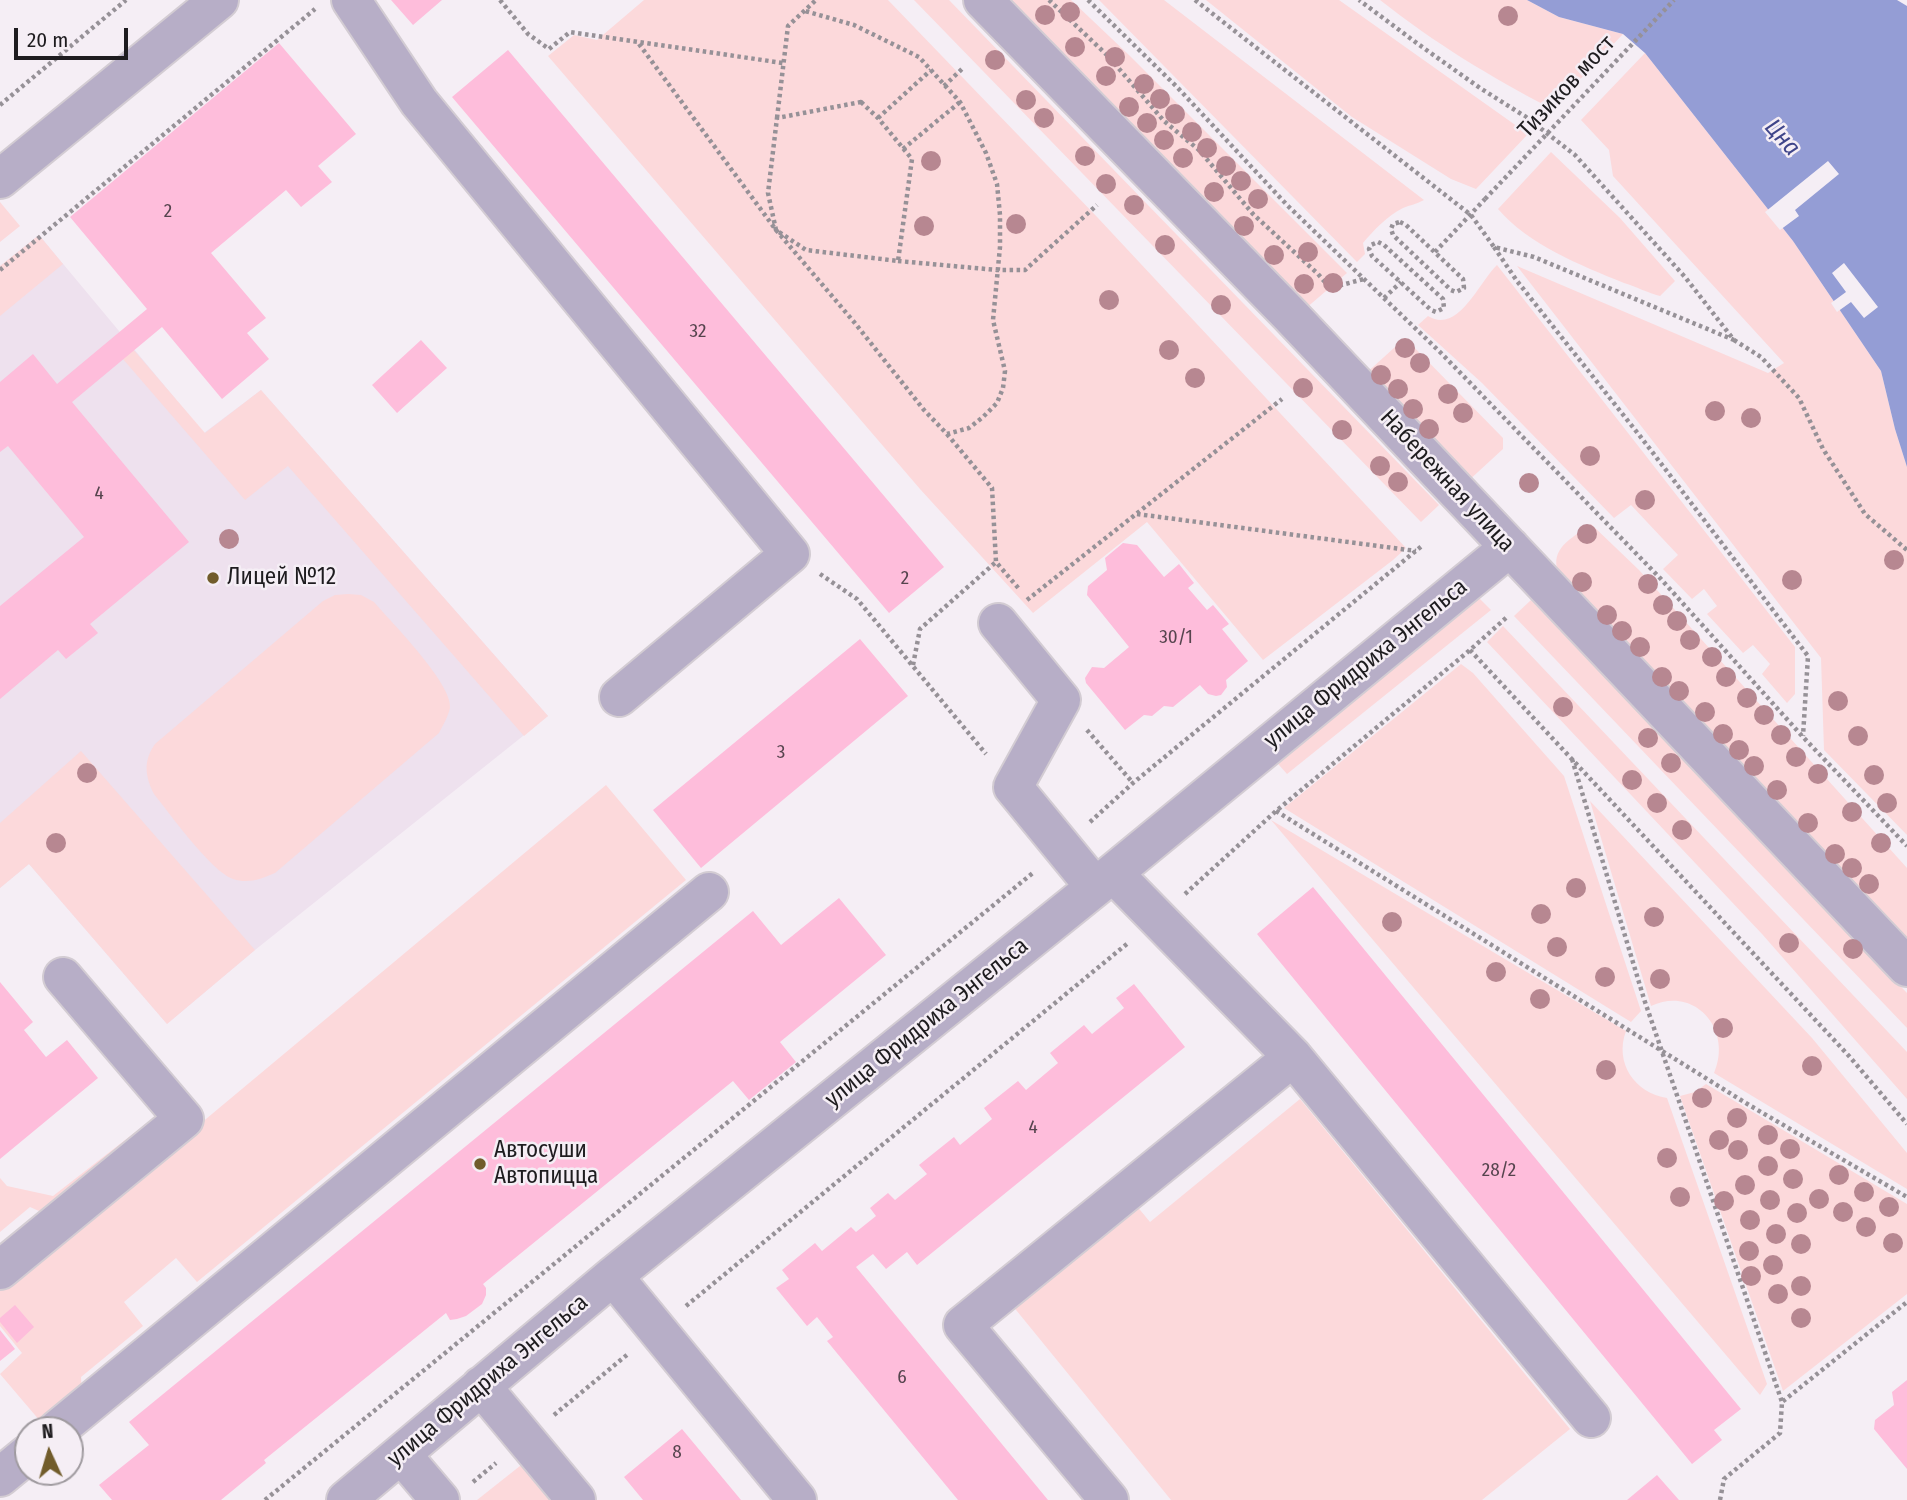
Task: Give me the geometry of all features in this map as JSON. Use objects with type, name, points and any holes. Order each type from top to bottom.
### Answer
[{"type":"street","points":[[0,179],[219,0]]},
{"type":"street","points":[[351,0],[419,102],[790,554],[619,697]]},
{"type":"street","name":"Набережная улица","points":[[983,0],[1290,315],[1907,967]]},
{"type":"street","name":"улица Фридриха Энгельса","points":[[346,1500],[613,1276],[1104,880],[1510,547]]},
{"type":"street","points":[[998,624],[1061,700],[1013,787],[1064,847],[1158,919],[1293,1058],[1591,1418]]},
{"type":"street","points":[[74,1416],[709,892]]},
{"type":"street","points":[[0,1270],[184,1119],[64,977]]},
{"type":"street","points":[[1109,1500],[963,1325],[1293,1058]]},
{"type":"street","points":[[613,1276],[797,1500]]},
{"type":"street","points":[[481,1386],[576,1500]]},
{"type":"street","points":[[401,1454],[456,1491]]},
{"type":"street","points":[[0,1477],[14,1466]]},
{"type":"street","points":[[0,1483],[12,1500]]},
{"type":"path","points":[[0,104],[126,0]]},
{"type":"path","points":[[0,270],[325,0]]},
{"type":"path","points":[[500,0],[528,34],[549,49],[570,32],[783,63]]},
{"type":"path","points":[[816,0],[788,26],[768,192],[776,230],[806,250],[898,261],[1025,270],[1097,205]]},
{"type":"path","points":[[1049,0],[1108,56],[1164,121],[1199,150],[1253,214],[1330,288],[1364,279]]},
{"type":"path","points":[[1088,0],[1177,87],[1287,205],[1384,298],[1660,578],[1803,737],[1907,846]]},
{"type":"path","points":[[1195,0],[1471,215],[1517,281],[1640,436],[1808,656],[1803,737]]},
{"type":"path","points":[[1359,0],[1480,88],[1526,117],[1575,155],[1685,276],[1734,340]]},
{"type":"path","name":"Тизиков мост","points":[[1435,252],[1674,0]]},
{"type":"path","points":[[805,11],[854,25],[919,57],[960,103],[986,153],[998,184],[1000,215],[993,320],[1005,371],[1003,388],[997,403],[983,417],[969,428],[947,434]]},
{"type":"path","points":[[639,44],[776,230],[992,488],[996,562],[1028,600]]},
{"type":"path","points":[[944,86],[963,68]]},
{"type":"path","points":[[878,118],[930,70]]},
{"type":"path","points":[[777,118],[861,102],[878,118],[912,159],[898,261]]},
{"type":"path","points":[[903,149],[960,103]]},
{"type":"path","points":[[1399,222],[1406,225],[1435,252],[1463,279],[1464,288],[1456,292],[1451,290],[1394,235],[1391,229],[1393,224],[1399,222]]},
{"type":"path","points":[[1378,242],[1384,245],[1443,299],[1444,308],[1436,312],[1431,310],[1401,282],[1372,256],[1369,249],[1371,245],[1378,242]]},
{"type":"path","points":[[1494,247],[1534,257],[1734,340],[1761,357],[1799,398],[1823,449],[1865,514],[1907,550]]},
{"type":"path","points":[[1412,271],[1422,262]]},
{"type":"path","points":[[1384,298],[1401,282]]},
{"type":"path","points":[[998,624],[1282,399]]},
{"type":"path","points":[[1136,514],[1416,551]]},
{"type":"path","points":[[265,1500],[1064,847],[1133,783],[1423,545]]},
{"type":"path","points":[[790,554],[857,599],[1013,787]]},
{"type":"path","points":[[913,664],[920,629],[996,562]]},
{"type":"path","points":[[456,1491],[525,1439],[1158,919],[1276,811],[1507,617]]},
{"type":"path","points":[[1470,650],[1849,1056],[1907,1124]]},
{"type":"path","points":[[1572,759],[1660,1050],[1782,1402],[1780,1433],[1724,1479],[1720,1500]]},
{"type":"path","points":[[1118,765],[1133,783]]},
{"type":"path","points":[[1276,811],[1660,1050],[1907,1197]]},
{"type":"path","points":[[1782,1402],[1907,1303]]},
{"type":"shaded area","points":[[644,0],[888,0],[1098,218],[1406,548],[1263,660],[1147,522],[1033,613],[920,489],[548,56],[574,35],[597,40]]},
{"type":"shaded area","points":[[914,0],[949,0],[1439,505],[1421,522]]},
{"type":"shaded area","points":[[1011,0],[1071,0],[1347,273],[1305,309]]},
{"type":"shaded area","points":[[1099,0],[1164,0],[1424,200],[1403,208],[1381,224],[1363,243],[1365,254],[1357,262]]},
{"type":"shaded area","points":[[1206,0],[1339,0],[1528,134],[1476,189],[1451,179],[1352,117]]},
{"type":"shaded area","points":[[1380,0],[1527,0],[1559,17],[1623,34],[1552,109],[1463,59]]},
{"type":"shaded area","points":[[1645,53],[1793,241],[1881,371],[1907,467],[1907,835],[1824,750],[1821,658],[1517,266],[1768,373],[1784,363],[1613,176],[1609,150],[1581,120]]},
{"type":"shaded area","points":[[1551,152],[1620,218],[1675,281],[1660,296],[1556,253],[1525,233],[1498,209]]},
{"type":"shaded area","points":[[0,202],[20,226],[0,242]]},
{"type":"shaded area","name":"Лицей №12","points":[[39,235],[204,433],[261,390],[548,716],[255,950],[167,1024],[29,864],[0,888],[0,266]]},
{"type":"shaded area","points":[[39,235],[63,264],[0,316],[0,266]]},
{"type":"shaded area","points":[[1497,265],[1795,647],[1795,694],[1787,703],[1762,674],[1770,664],[1753,645],[1743,653],[1707,614],[1717,606],[1704,589],[1692,599],[1663,569],[1678,555],[1631,505],[1614,518],[1482,383],[1418,325],[1428,316],[1439,320],[1458,313]]},
{"type":"shaded area","points":[[1405,338],[1503,438],[1503,449],[1466,483],[1363,376]]},
{"type":"shaded area","points":[[126,341],[205,433],[261,390],[548,716],[524,736],[288,466],[245,500],[116,351]]},
{"type":"shaded area","points":[[1591,524],[1639,570],[1907,868],[1907,939],[1557,568],[1556,560],[1562,548]]},
{"type":"shaded area","points":[[1470,589],[1491,610],[1287,774],[1271,756]]},
{"type":"shaded area","points":[[335,595],[361,595],[374,602],[419,653],[442,684],[448,697],[448,715],[439,733],[275,873],[249,881],[233,879],[203,854],[154,794],[147,775],[149,756],[155,744],[323,601]]},
{"type":"shaded area","points":[[1531,600],[1907,993],[1907,1028],[1514,616]]},
{"type":"shaded area","points":[[1503,626],[1907,1052],[1907,1099],[1762,934],[1487,642]]},
{"type":"shaded area","points":[[1461,664],[1473,673],[1564,776],[1641,1011],[1631,1022],[1284,808]]},
{"type":"shaded area","points":[[81,751],[255,950],[167,1024],[29,864],[0,888],[0,823]]},
{"type":"shaded area","points":[[606,785],[686,880],[197,1282],[176,1258],[124,1302],[143,1326],[81,1377],[82,1398],[60,1416],[36,1416],[0,1374],[22,1353],[0,1326],[0,1291]]},
{"type":"shaded area","points":[[1590,801],[1812,1038],[1907,1153],[1907,1189],[1714,1073],[1719,1057],[1714,1027],[1695,1007],[1682,1002],[1667,1001],[1651,1006]]},
{"type":"shaded area","points":[[1271,820],[1626,1031],[1623,1054],[1630,1075],[1645,1090],[1667,1098],[1767,1384],[1760,1395]]},
{"type":"shaded area","points":[[1706,1084],[1907,1204],[1907,1294],[1783,1391],[1680,1096],[1695,1092]]},
{"type":"shaded area","points":[[1300,1099],[1570,1429],[1482,1500],[1171,1500],[1012,1305],[1136,1205],[1150,1222]]},
{"type":"shaded area","points":[[161,1112],[57,1219],[30,1207],[0,1232],[0,1178],[7,1186],[53,1196]]},
{"type":"shaded area","points":[[525,1462],[556,1500],[477,1500]]},
{"type":"water","name":"Цна","points":[[1527,0],[1897,0],[1907,6],[1907,467],[1881,371],[1793,241],[1645,53],[1623,34],[1559,17]]},
{"type":"pier","points":[[1828,161],[1839,174],[1795,210],[1799,216],[1780,230],[1765,212]]},
{"type":"pier","points":[[1844,263],[1878,307],[1864,318],[1851,302],[1837,312],[1831,303],[1846,292],[1832,273]]},
{"type":"building","points":[[391,0],[442,0],[413,25]]},
{"type":"building","points":[[279,43],[356,134],[318,166],[332,182],[301,207],[286,190],[211,253],[266,318],[247,333],[269,359],[222,399],[162,327],[72,402],[189,542],[90,624],[98,633],[66,659],[58,650],[0,699],[0,606],[84,537],[8,446],[0,452],[0,382],[33,354],[57,384],[147,309],[70,217]]},
{"type":"building","points":[[508,50],[944,567],[889,613],[452,97]]},
{"type":"building","points":[[421,340],[447,368],[397,413],[372,385]]},
{"type":"building","points":[[1123,543],[1137,545],[1164,577],[1179,564],[1194,583],[1188,588],[1207,610],[1213,605],[1229,624],[1222,629],[1248,661],[1226,680],[1227,687],[1221,695],[1208,694],[1200,685],[1173,707],[1164,706],[1152,716],[1144,715],[1125,730],[1086,683],[1085,678],[1092,667],[1104,668],[1129,647],[1087,595],[1088,586],[1107,570],[1105,558]]},
{"type":"building","points":[[860,639],[908,696],[701,868],[653,810]]},
{"type":"building","points":[[1313,887],[1741,1409],[1714,1430],[1722,1440],[1692,1464],[1257,934]]},
{"type":"building","points":[[839,898],[886,955],[780,1042],[796,1062],[749,1100],[733,1081],[483,1284],[486,1295],[482,1304],[457,1319],[450,1320],[446,1313],[264,1460],[266,1463],[221,1500],[112,1500],[99,1485],[149,1445],[129,1422],[753,911],[781,945]]},
{"type":"building","points":[[0,982],[33,1022],[24,1030],[46,1057],[67,1040],[98,1078],[0,1159]]},
{"type":"building","points":[[1134,984],[1185,1047],[917,1265],[907,1252],[886,1269],[873,1254],[856,1267],[1048,1500],[958,1500],[827,1341],[833,1337],[817,1317],[807,1326],[776,1288],[789,1279],[782,1270],[815,1243],[822,1251],[851,1227],[856,1232],[876,1216],[870,1208],[888,1193],[895,1200],[927,1174],[919,1165],[954,1137],[960,1145],[992,1119],[984,1108],[1018,1081],[1026,1090],[1058,1063],[1050,1053],[1084,1025],[1092,1034],[1124,1008],[1116,998]]},
{"type":"building","points":[[15,1305],[34,1327],[17,1343],[0,1322],[0,1318]]},
{"type":"building","points":[[0,1330],[15,1349],[0,1361]]},
{"type":"building","points":[[1907,1380],[1907,1469],[1874,1429],[1875,1420],[1894,1405],[1892,1392]]},
{"type":"building","points":[[682,1429],[741,1500],[643,1500],[624,1477]]},
{"type":"building","points":[[1657,1475],[1679,1500],[1627,1500]]},
{"type":"place","name":"Лицей №12","points":[[213,578]]},
{"type":"place","name":"Автосуши Автопицца","points":[[480,1164]]}]
